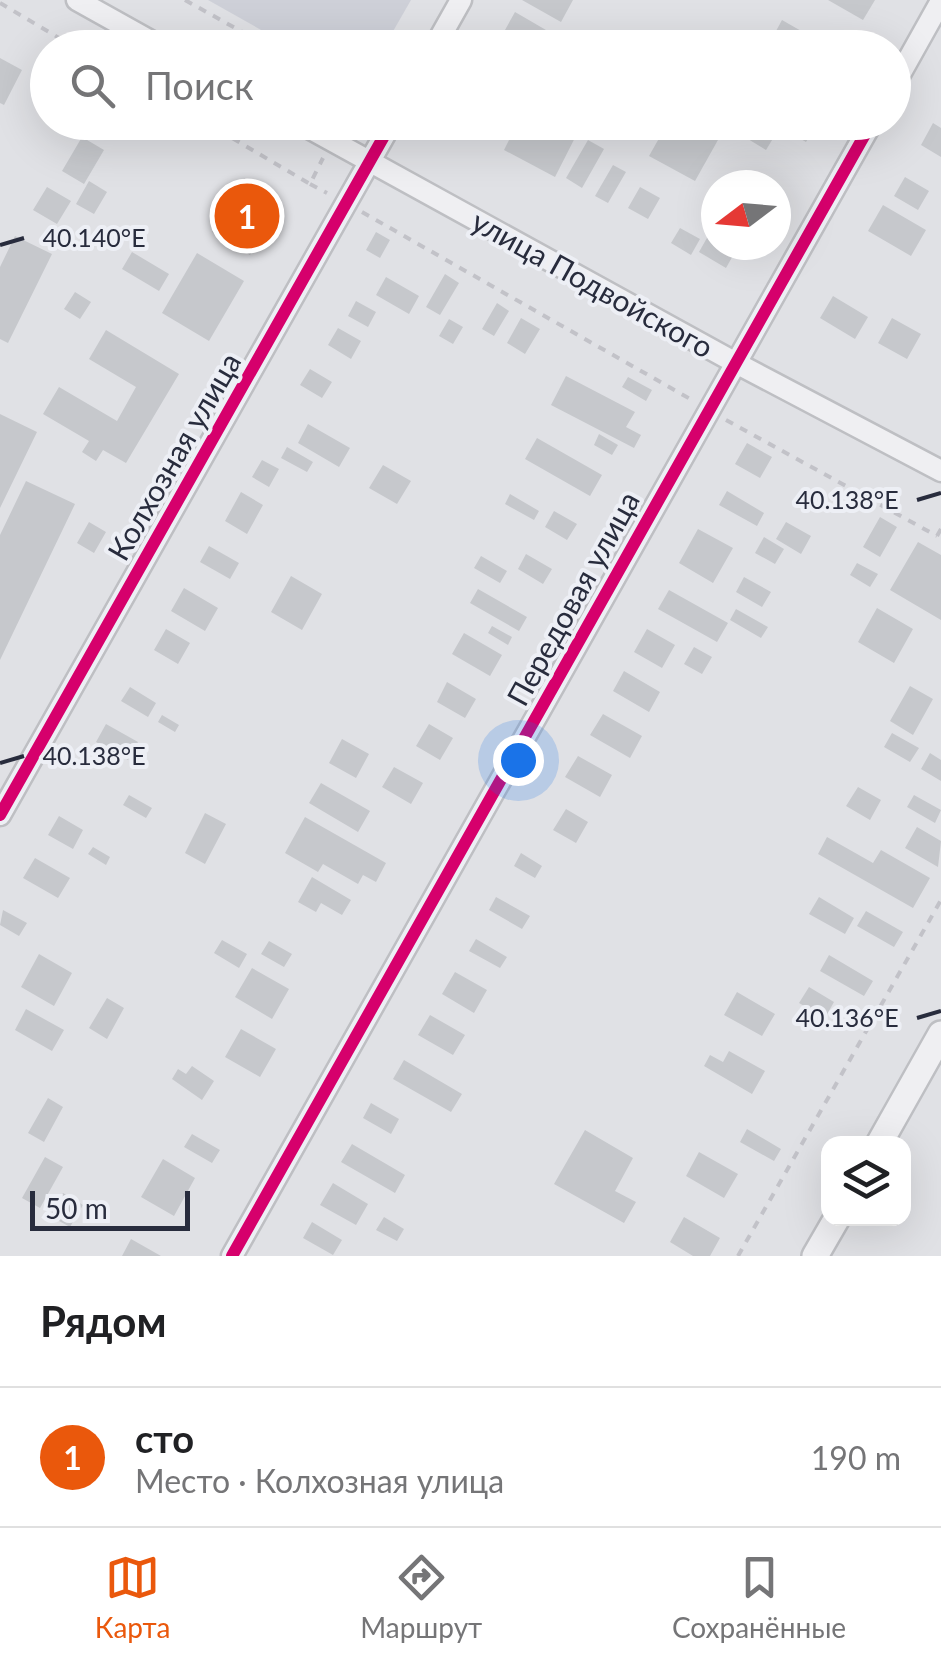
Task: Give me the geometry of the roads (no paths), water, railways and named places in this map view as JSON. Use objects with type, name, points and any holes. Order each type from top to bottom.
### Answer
[{"type":"street","points":[[77,0],[131,30]]},
{"type":"street","points":[[444,30],[461,0]]},
{"type":"street","points":[[911,54],[941,0]]},
{"type":"street","name":"улица Подвойского","points":[[329,140],[736,364],[941,471]]},
{"type":"street","name":"Колхозная улица","points":[[0,815],[382,140]]},
{"type":"street","name":"Передовая улица","points":[[232,1256],[862,140]]},
{"type":"street","points":[[884,1136],[941,1034]]},
{"type":"street","points":[[815,1256],[832,1226]]},
{"type":"place","name":"сто","points":[[247,216]]}]
